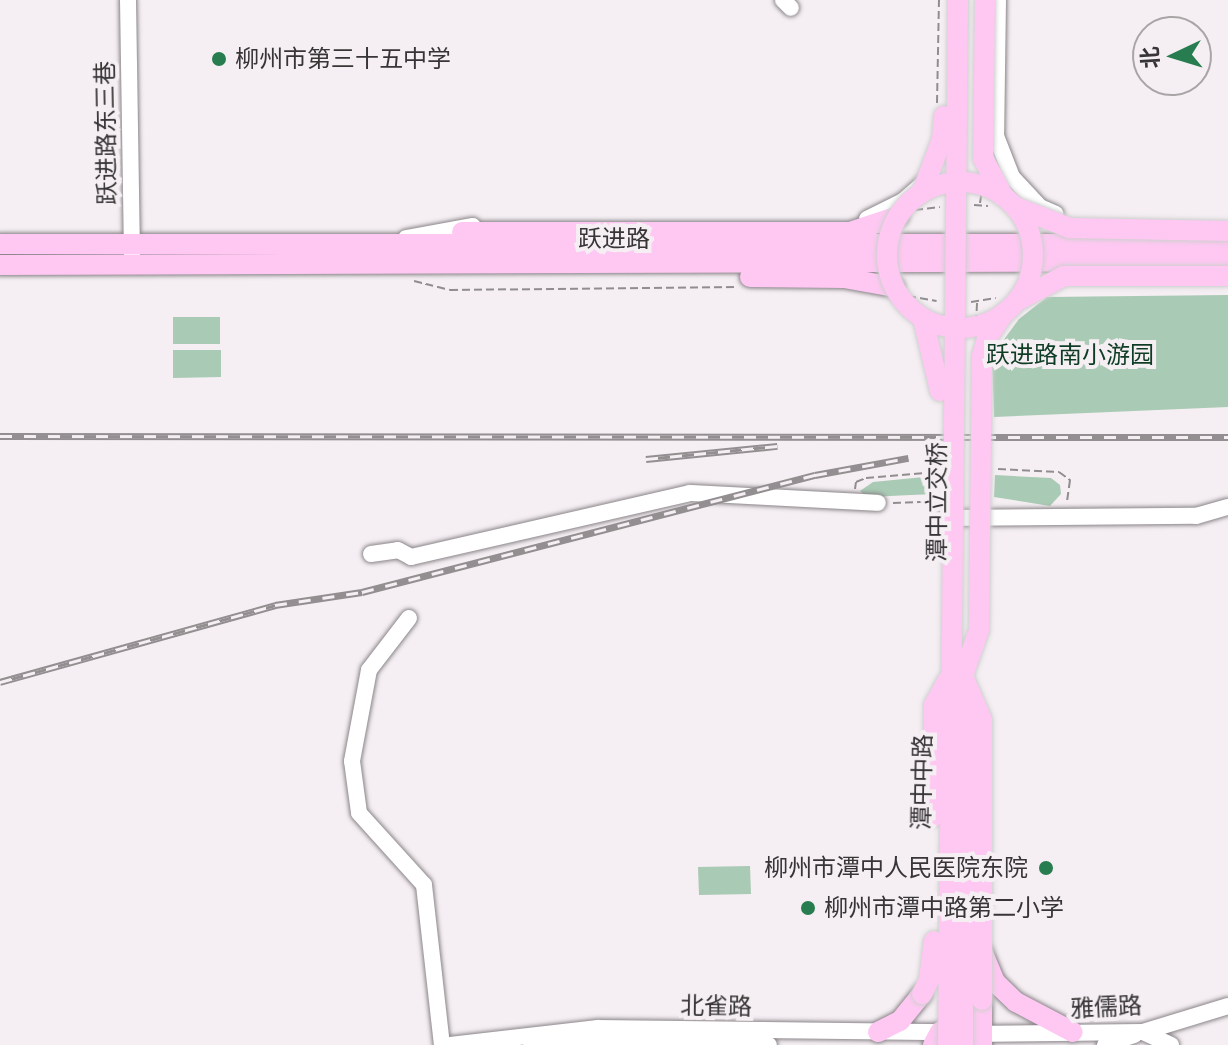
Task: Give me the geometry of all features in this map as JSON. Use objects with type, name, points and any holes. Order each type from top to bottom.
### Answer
[{"type":"main road","points":[[359,256],[453,232],[850,232],[898,216],[922,192],[942,139],[946,0]]},
{"type":"main road","name":"潭中立交桥","points":[[952,616],[955,0]]},
{"type":"main road","name":"潭中立交桥","points":[[956,677],[970,0]]},
{"type":"main road","points":[[878,1032],[900,1021],[922,994],[934,956],[934,705],[956,677],[979,630],[982,356],[987,338],[1028,281],[1033,255],[1028,229],[983,158],[985,0]]},
{"type":"main road","points":[[922,192],[962,181],[1070,228],[1228,231]]},
{"type":"main road","points":[[898,216],[887,251],[898,291],[923,319],[940,380],[939,642],[982,720],[982,1000],[975,1039]]},
{"type":"main road","name":"跃进路","points":[[0,244],[132,254],[1228,261]]},
{"type":"main road","name":"跃进路","points":[[359,256],[1228,244]]},
{"type":"main road","name":"跃进路","points":[[0,265],[132,254]]},
{"type":"main road","points":[[359,256],[455,278],[844,278],[898,291]]},
{"type":"main road","points":[[923,319],[965,328],[1010,308],[1064,276],[1228,276]]},
{"type":"main road","name":"潭中中路","points":[[952,616],[975,1039]]},
{"type":"main road","name":"潭中中路","points":[[940,1041],[956,677]]},
{"type":"main road","points":[[981,947],[995,982],[1016,1002],[1073,1032]]},
{"type":"street","name":"跃进路东三巷","points":[[128,0],[132,254]]},
{"type":"street","points":[[359,256],[471,226],[857,224],[903,201],[936,172],[951,130],[955,0]]},
{"type":"street","points":[[998,0],[996,136],[1012,177],[1040,207],[1082,224],[1228,223]]},
{"type":"street","points":[[371,554],[398,550],[411,557],[690,493],[878,503]]},
{"type":"street","points":[[940,1041],[946,516],[1196,516],[1228,507]]},
{"type":"street","points":[[972,517],[975,1039]]},
{"type":"street","points":[[409,618],[369,670],[352,761],[359,813],[424,885],[442,1045]]},
{"type":"street","points":[[944,649],[972,650]]},
{"type":"street","name":"雅儒路","points":[[975,1039],[1073,1032],[1143,1032],[1228,1006]]},
{"type":"street","name":"北雀路","points":[[450,1045],[598,1028],[878,1032],[940,1041],[975,1039]]},
{"type":"street","points":[[1105,1045],[1143,1032],[1171,1045]]},
{"type":"street","name":"北雀路","points":[[540,1044],[769,1045]]},
{"type":"path","points":[[404,278],[450,290],[751,287]]},
{"type":"path","points":[[898,291],[945,303]]},
{"type":"path","points":[[854,493],[856,482],[866,478],[930,470],[942,474]]},
{"type":"path","points":[[987,471],[1059,472],[1070,480],[1071,495],[1064,508]]},
{"type":"path","points":[[878,503],[927,502]]},
{"type":"green space","name":"跃进路南小游园","points":[[1228,295],[1228,407],[994,417],[992,356],[1019,319],[1047,297]]},
{"type":"green space","points":[[173,317],[220,317],[220,344],[173,344]]},
{"type":"green space","points":[[173,350],[221,350],[221,377],[173,378]]},
{"type":"green space","points":[[995,475],[1051,478],[1060,485],[1061,494],[1050,506],[994,497]]},
{"type":"green space","points":[[934,476],[934,494],[867,497],[860,491],[873,482]]},
{"type":"green space","points":[[750,866],[751,894],[699,895],[698,867]]},
{"type":"railway","points":[[0,436],[1228,437]]},
{"type":"railway","points":[[646,459],[777,446]]},
{"type":"railway","points":[[0,682],[275,605],[362,592],[815,475],[908,458]]},
{"type":"place","name":"柳州市第三十五中学","points":[[219,59]]},
{"type":"place","name":"柳州市潭中人民医院东院","points":[[1046,868]]},
{"type":"place","name":"柳州市潭中路第二小学","points":[[808,908]]}]
